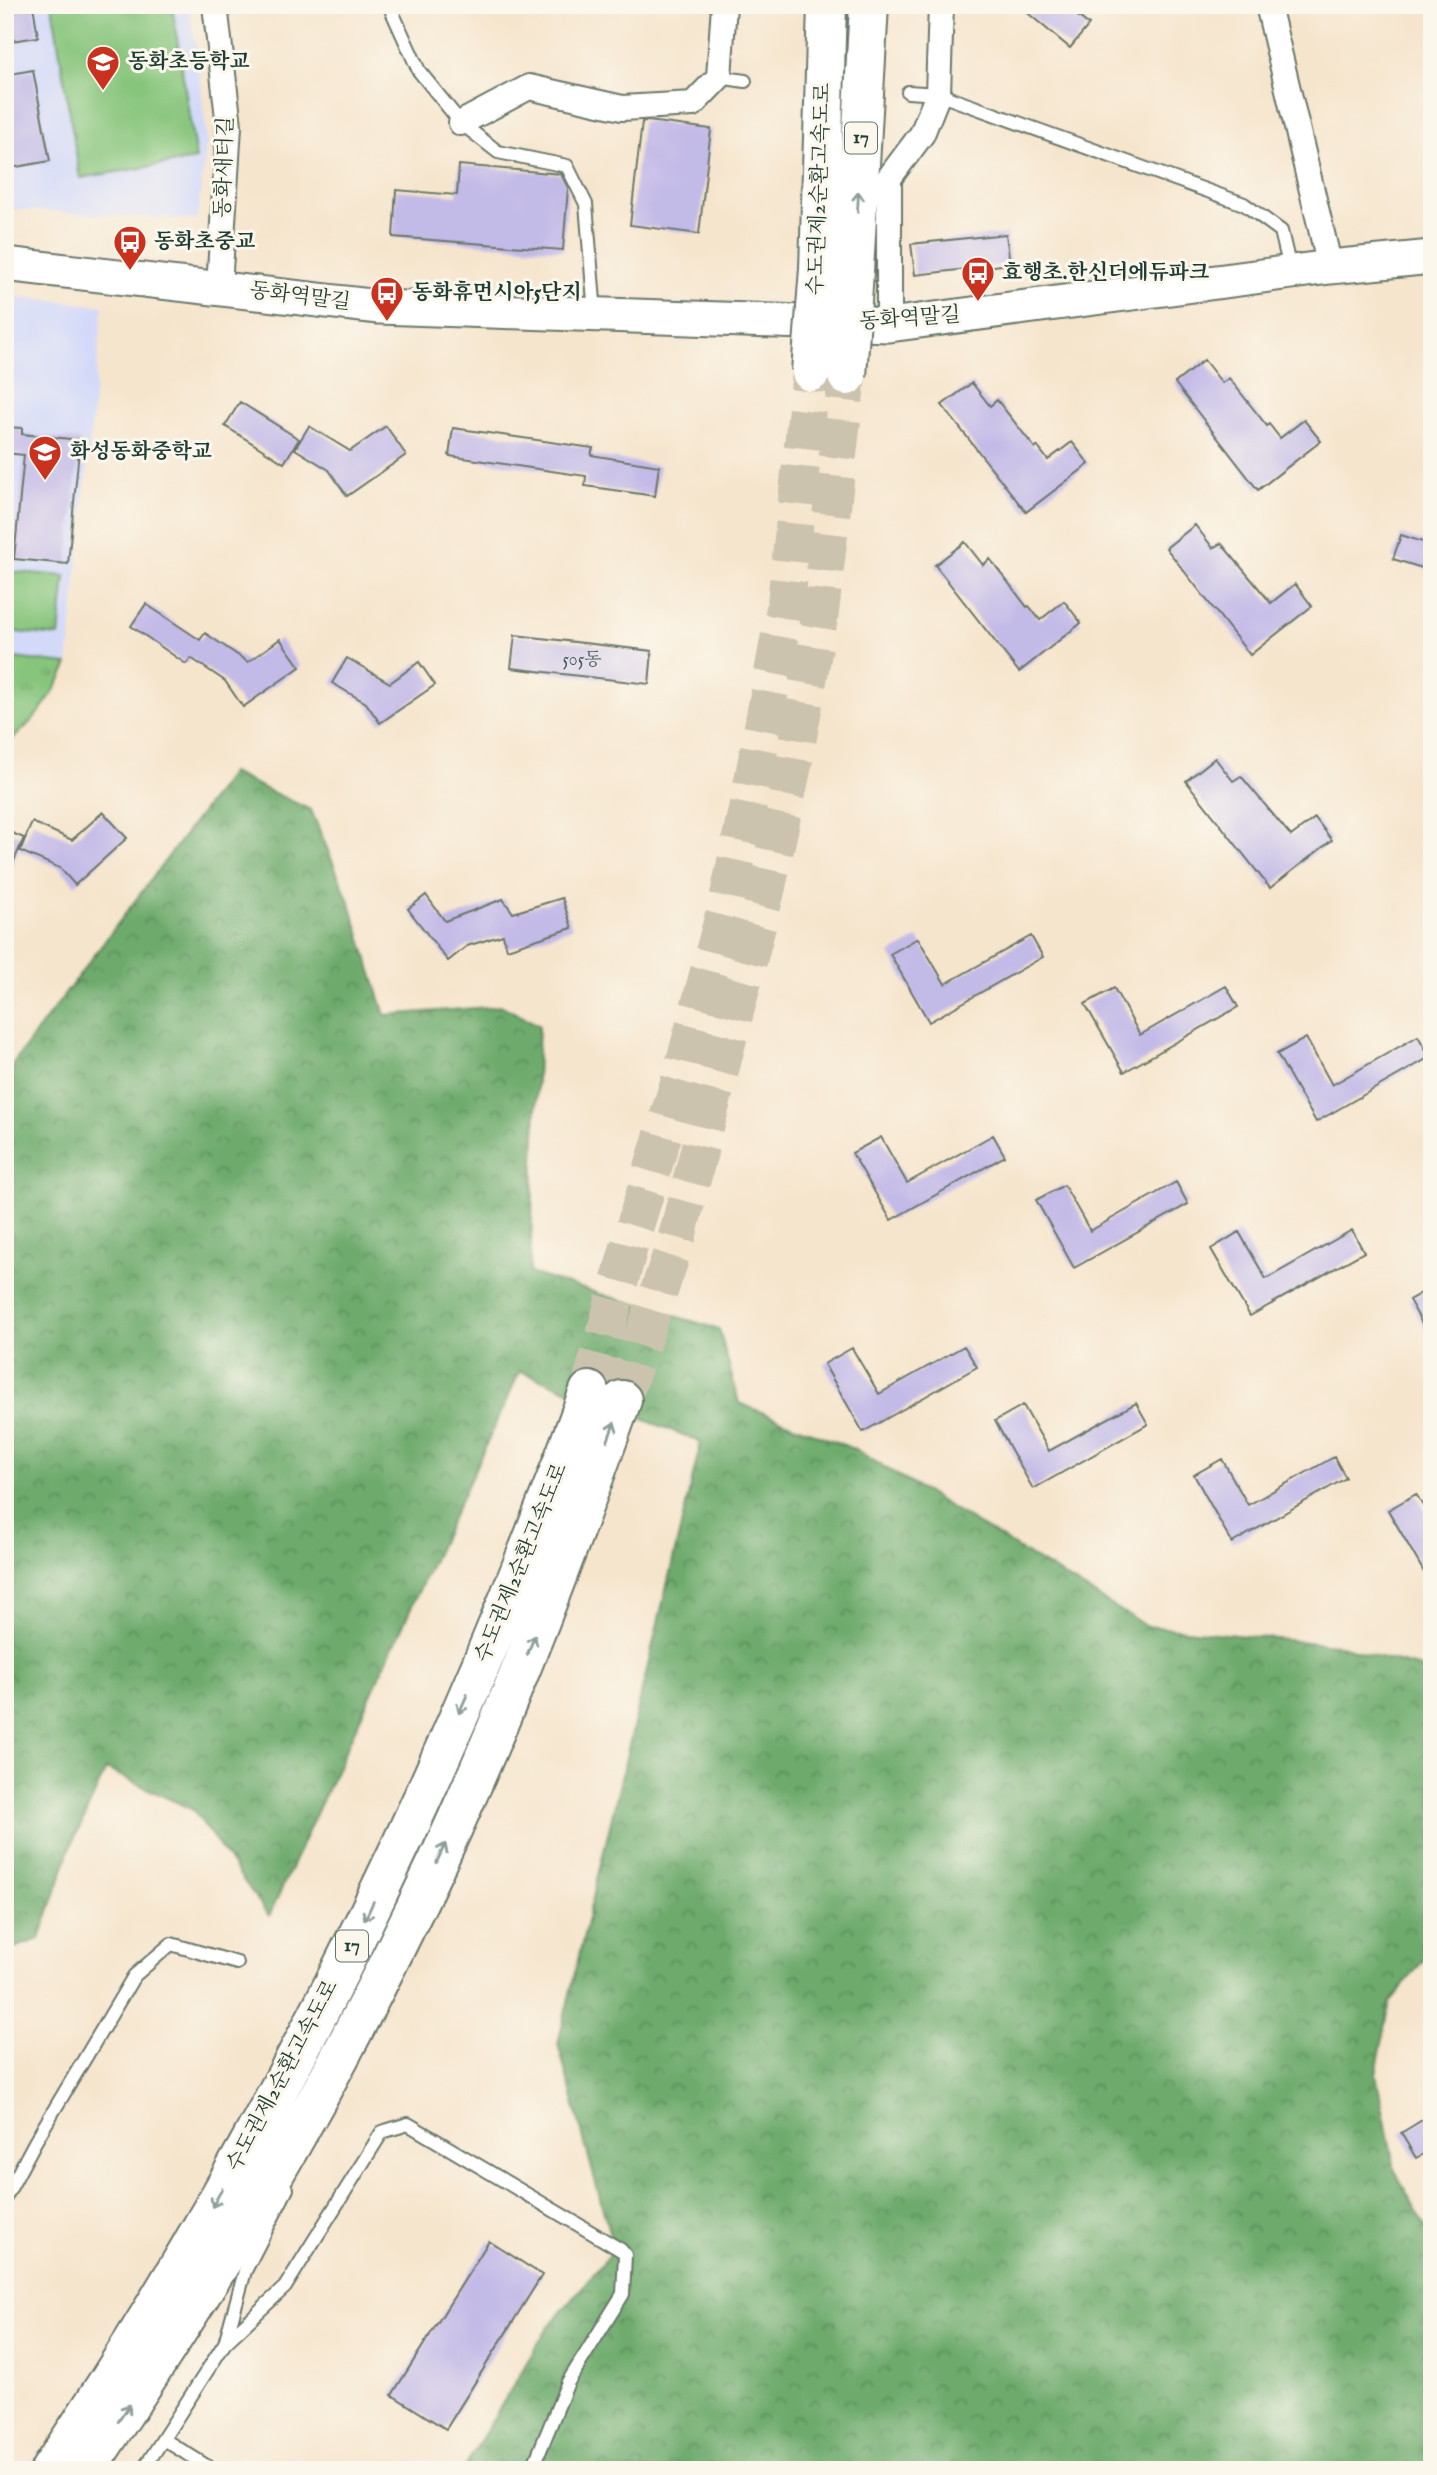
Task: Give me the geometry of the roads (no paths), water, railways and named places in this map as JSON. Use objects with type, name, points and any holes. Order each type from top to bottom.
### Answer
[{"type":"highway","name":"수도권제2순환고속도로","points":[[827,5],[836,270]]},
{"type":"highway","name":"수도권제2순환고속도로","points":[[829,374],[836,270],[869,5]]},
{"type":"highway","name":"수도권제2순환고속도로","points":[[45,2465],[102,2392],[279,2088],[346,1960],[514,1590],[606,1396],[543,1616],[441,1854],[362,2013],[268,2186],[206,2287],[86,2470]]},
{"type":"street","name":"동화새터길","points":[[215,5],[229,126],[219,287]]},
{"type":"street","points":[[461,123],[529,87],[622,108],[693,104],[719,77],[724,5]]},
{"type":"street","points":[[889,325],[889,178],[922,134],[938,94],[941,5]]},
{"type":"street","points":[[1268,5],[1330,267]]},
{"type":"street","name":"동화역말길","points":[[5,264],[379,307],[889,325],[1330,267],[1432,257]]},
{"type":"lane","points":[[389,5],[419,71],[461,123],[498,152],[567,166],[586,204],[595,315]]},
{"type":"lane","points":[[719,77],[746,81]]},
{"type":"lane","points":[[908,92],[938,94],[1244,204],[1281,231],[1291,272]]},
{"type":"lane","points":[[5,2198],[35,2142],[134,1976],[171,1944],[237,1963]]},
{"type":"lane","points":[[338,2089],[344,2077],[362,2013]]},
{"type":"lane","points":[[143,2470],[225,2343],[285,2287],[382,2132],[408,2123],[621,2250],[625,2255],[623,2294],[568,2382],[532,2470]]},
{"type":"lane","points":[[225,2343],[245,2271],[294,2174]]},
{"type":"lane","points":[[163,2439],[213,2470]]},
{"type":"tunnel","points":[[589,1391],[634,1229],[682,1073],[728,900],[786,603],[811,372]]},
{"type":"tunnel","points":[[622,1400],[676,1241],[766,891],[794,760],[820,612],[847,376]]},
{"type":"place","name":"동화초등학교","points":[[103,92]]},
{"type":"place","name":"동화초중교","points":[[130,272]]},
{"type":"place","name":"효행초.한신더에듀파크","points":[[978,303]]},
{"type":"place","name":"동화휴먼시아5단지","points":[[387,323]]},
{"type":"place","name":"화성동화중학교","points":[[45,482]]}]
